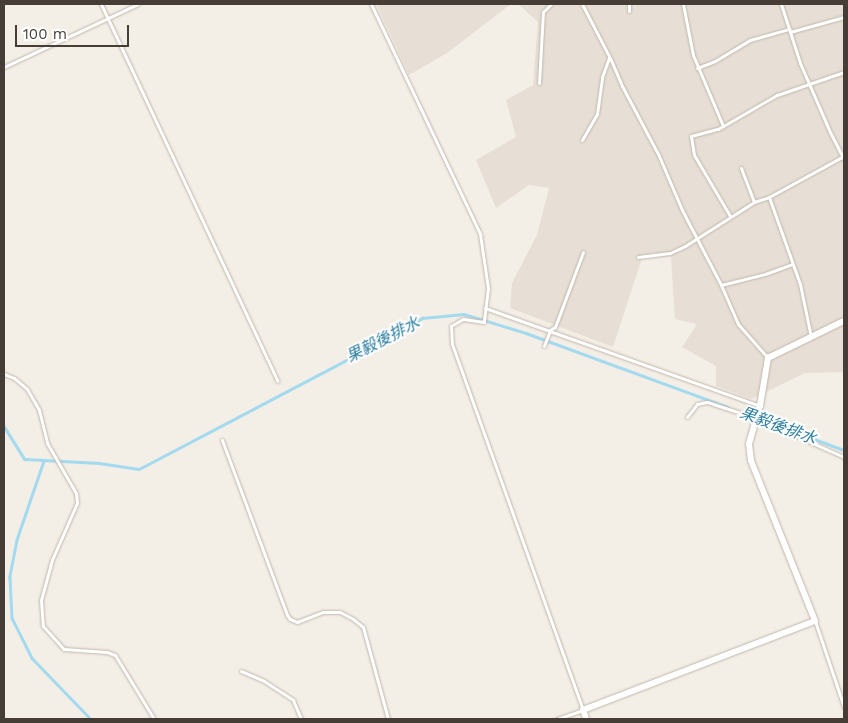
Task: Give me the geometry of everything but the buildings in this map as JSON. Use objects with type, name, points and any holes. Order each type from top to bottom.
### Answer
[{"type":"street","points":[[586,719],[583,710],[814,621],[751,461],[749,444],[760,406],[768,358],[844,322]]},
{"type":"lane","points":[[101,4],[278,381]]},
{"type":"lane","points":[[4,67],[138,4]]},
{"type":"lane","points":[[371,4],[480,234],[488,288],[484,322],[463,319],[451,326],[452,344],[583,710],[557,719]]},
{"type":"lane","points":[[539,83],[543,12],[551,4]]},
{"type":"lane","points":[[582,4],[659,156],[682,210],[721,285],[738,324],[768,358]]},
{"type":"lane","points":[[629,4],[629,11]]},
{"type":"lane","points":[[683,4],[686,28],[697,68],[723,126]]},
{"type":"lane","points":[[638,257],[670,252],[685,246],[696,237],[754,202],[769,197],[844,157],[809,85],[781,4]]},
{"type":"lane","points":[[697,68],[715,61],[750,40],[844,17]]},
{"type":"lane","points":[[582,140],[597,114],[602,77],[610,57]]},
{"type":"lane","points":[[730,216],[694,155],[691,136],[723,126],[777,96],[844,72]]},
{"type":"lane","points":[[741,168],[754,202]]},
{"type":"lane","points":[[769,197],[800,284],[812,337]]},
{"type":"lane","points":[[544,346],[550,330],[555,327],[583,252]]},
{"type":"lane","points":[[721,285],[765,274],[792,264]]},
{"type":"lane","points":[[485,308],[760,406]]},
{"type":"lane","points":[[4,374],[14,378],[27,389],[39,410],[47,443],[76,493],[77,503],[52,560],[41,600],[43,626],[64,650],[106,652],[115,655],[154,719]]},
{"type":"lane","points":[[687,417],[697,404],[707,402],[756,418],[844,457]]},
{"type":"lane","points":[[222,440],[290,620],[297,622],[318,613],[340,612],[353,618],[363,627],[388,719]]},
{"type":"lane","points":[[814,621],[844,707]]},
{"type":"lane","points":[[241,671],[264,681],[293,700],[301,719]]},
{"type":"shaded area","points":[[376,4],[511,4],[447,53],[409,75]]},
{"type":"shaded area","points":[[518,4],[844,4],[844,372],[805,373],[751,399],[716,386],[716,366],[682,347],[697,324],[675,319],[671,257],[643,255],[613,347],[510,308],[512,283],[537,235],[549,188],[529,185],[496,208],[476,160],[516,137],[506,100],[533,85],[538,22]]},
{"type":"waterway","name":"果毅後排水","points":[[4,426],[25,459],[99,463],[139,469],[389,338],[422,318],[464,314],[526,333],[728,407]]},
{"type":"waterway","name":"果毅後排水","points":[[771,423],[844,450]]},
{"type":"waterway","points":[[44,461],[17,540],[10,577],[12,618],[32,658],[91,719]]}]
